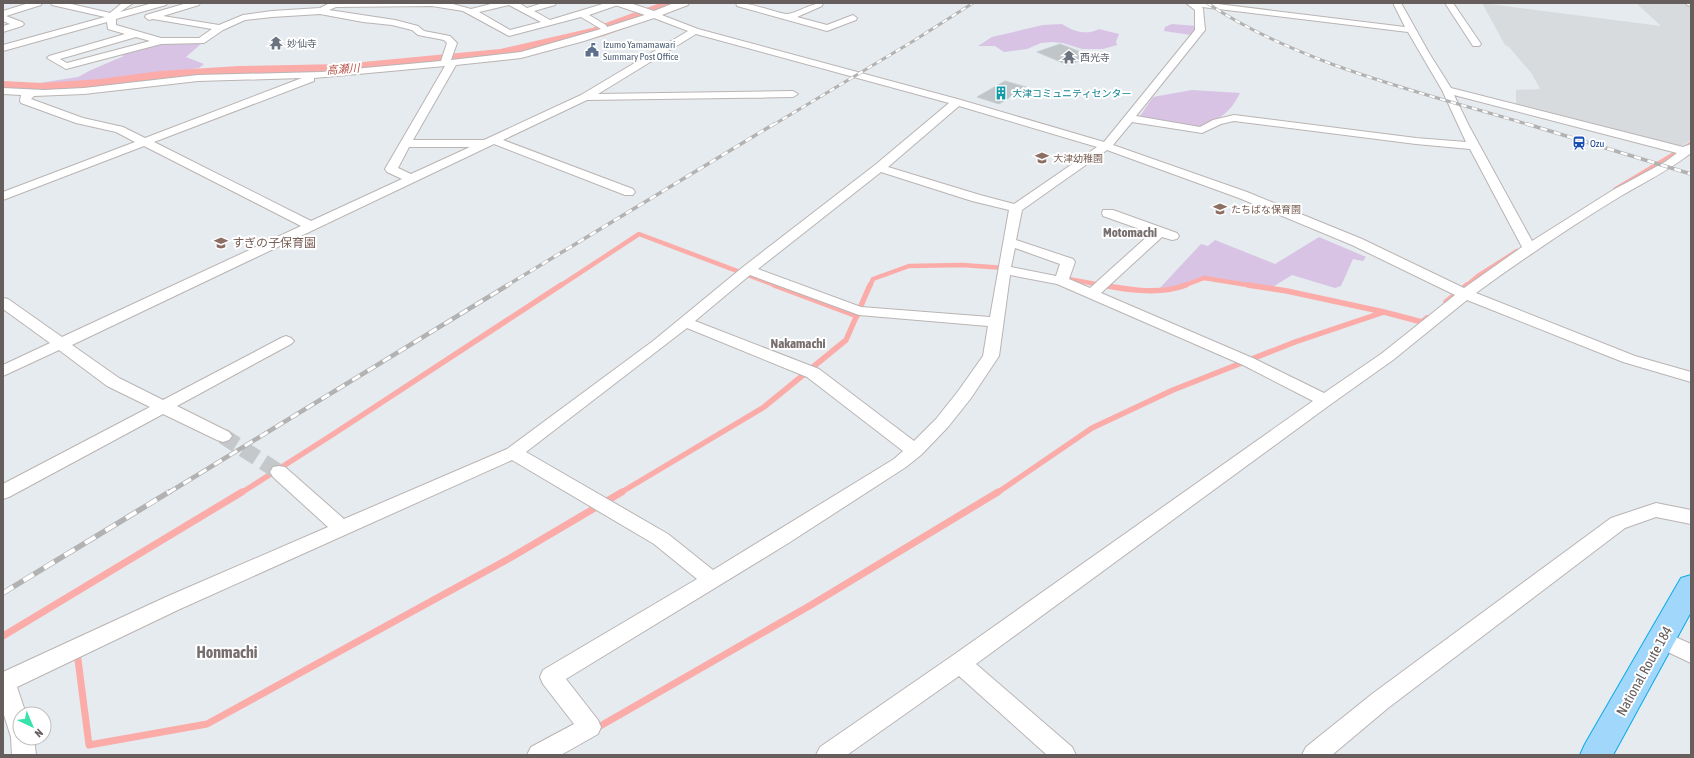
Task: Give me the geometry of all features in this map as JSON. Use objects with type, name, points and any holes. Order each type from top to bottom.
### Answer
[{"type":"highway","name":"National Route 184","points":[[1596,755],[1691,586]]},
{"type":"street","points":[[3,14],[38,3]]},
{"type":"street","points":[[55,3],[112,20],[135,21],[196,3]]},
{"type":"street","points":[[112,20],[119,7],[129,3]]},
{"type":"street","points":[[3,48],[112,20],[163,3]]},
{"type":"street","points":[[322,12],[335,4],[435,3],[458,6],[472,11],[509,33],[582,14],[615,3]]},
{"type":"street","points":[[472,11],[506,3]]},
{"type":"street","points":[[512,3],[548,22]]},
{"type":"street","points":[[525,10],[552,3]]},
{"type":"street","points":[[619,3],[695,31],[957,102],[1106,146],[1243,195],[1357,242],[1465,294],[1629,358],[1691,377]]},
{"type":"street","points":[[3,91],[31,93],[84,91],[198,78],[320,75],[448,63],[521,54],[581,39],[654,15],[684,3]]},
{"type":"street","points":[[741,3],[740,4],[827,28],[853,18]]},
{"type":"street","points":[[1191,3],[1411,30]]},
{"type":"street","points":[[539,755],[590,727],[552,677],[780,539],[900,463],[915,451],[942,423],[991,356],[1004,270],[1016,208],[1106,146],[1130,118],[1200,30],[1200,9],[1191,3]]},
{"type":"street","points":[[1397,3],[1411,30],[1447,90],[1474,146],[1529,248]]},
{"type":"street","points":[[1449,3],[1476,44]]},
{"type":"street","points":[[789,17],[819,4]]},
{"type":"street","points":[[266,6],[261,9],[284,13]]},
{"type":"street","points":[[564,6],[582,14],[603,27]]},
{"type":"street","points":[[178,9],[200,13]]},
{"type":"street","points":[[135,34],[52,58],[66,66],[161,41],[201,41],[235,20],[284,13],[322,12],[392,22],[415,28],[421,33],[447,38],[452,44],[448,63],[406,144],[391,169],[412,179]]},
{"type":"street","points":[[151,16],[220,28]]},
{"type":"street","points":[[221,17],[235,20]]},
{"type":"street","points":[[3,18],[19,24],[3,29]]},
{"type":"street","points":[[112,20],[135,34],[161,41]]},
{"type":"street","points":[[3,371],[585,97],[695,31]]},
{"type":"street","points":[[3,196],[320,75]]},
{"type":"street","points":[[1447,90],[1689,148]]},
{"type":"street","points":[[31,93],[26,96],[25,101],[80,121],[119,129],[311,226]]},
{"type":"street","points":[[585,97],[793,94]]},
{"type":"street","points":[[12,706],[5,682],[173,603],[513,453],[685,322],[748,270],[880,168],[957,102]]},
{"type":"street","points":[[1130,118],[1197,130],[1202,130],[1217,122],[1234,118],[1416,141],[1474,146]]},
{"type":"street","points":[[406,144],[490,142],[629,192]]},
{"type":"street","points":[[828,755],[960,663],[1387,357],[1465,294],[1529,248],[1617,193],[1669,164],[1689,148]]},
{"type":"street","points":[[880,168],[976,198],[1016,208]]},
{"type":"street","points":[[1092,294],[1166,234],[1108,213]]},
{"type":"street","points":[[1010,242],[1068,262],[1061,281]]},
{"type":"street","points":[[748,270],[859,311],[997,322]]},
{"type":"street","points":[[1004,270],[1061,281],[1249,362],[1325,400]]},
{"type":"street","points":[[3,302],[113,382],[223,436]]},
{"type":"street","points":[[685,322],[813,373],[915,451]]},
{"type":"street","points":[[3,492],[286,341]]},
{"type":"street","points":[[513,453],[661,538],[712,580]]},
{"type":"street","points":[[279,472],[343,529]]},
{"type":"street","points":[[1314,755],[1380,701],[1618,523],[1656,510],[1691,517]]},
{"type":"street","points":[[1662,640],[1691,654]]},
{"type":"street","points":[[960,663],[1064,755]]},
{"type":"shaded area","points":[[1482,3],[1661,26],[1636,3],[1691,4],[1691,140],[1678,148],[1516,105],[1516,90],[1540,89],[1532,74],[1509,47],[1505,45]]},
{"type":"shaded area","points":[[1062,24],[1080,32],[1089,32],[1099,29],[1119,34],[1116,42],[1117,45],[1103,49],[1082,49],[1063,43],[1052,42],[1041,43],[1027,49],[1004,52],[995,46],[978,46],[992,37],[1043,25]]},
{"type":"shaded area","points":[[1172,24],[1197,26],[1196,30],[1191,35],[1164,31],[1165,27]]},
{"type":"shaded area","points":[[161,42],[202,43],[186,57],[204,64],[199,68],[100,84],[30,88],[33,84],[78,77],[124,56],[117,54]]},
{"type":"shaded area","points":[[1192,90],[1240,93],[1232,106],[1223,115],[1198,130],[1138,119],[1153,97]]},
{"type":"shaded area","points":[[1319,237],[1366,257],[1363,261],[1353,259],[1341,286],[1335,288],[1292,275],[1271,288],[1203,277],[1181,286],[1158,290],[1201,244],[1208,246],[1215,240],[1275,264]]},
{"type":"building","name":"西光寺","points":[[1060,44],[1091,56],[1068,65],[1037,52]]},
{"type":"building","name":"大津コミュニティセンター","points":[[1005,81],[1026,87],[999,104],[977,97]]},
{"type":"waterway","name":"高瀬川","points":[[3,87],[42,89],[100,85],[160,77],[239,72],[342,70],[500,55],[598,32],[676,3]]},
{"type":"waterway","points":[[1616,189],[1691,144]]},
{"type":"waterway","points":[[560,286],[639,234],[777,286]]},
{"type":"waterway","points":[[1466,286],[1478,276],[1517,251]]},
{"type":"waterway","points":[[870,286],[873,279],[909,266],[962,265],[1005,268]]},
{"type":"waterway","points":[[1063,278],[1107,286]]},
{"type":"waterway","points":[[1184,286],[1204,278],[1254,286]]},
{"type":"waterway","points":[[241,493],[561,285]]},
{"type":"waterway","points":[[774,285],[857,316]]},
{"type":"waterway","points":[[857,316],[870,285]]},
{"type":"waterway","points":[[1102,285],[1144,291],[1166,290],[1184,286]]},
{"type":"waterway","points":[[1248,285],[1287,291],[1384,312]]},
{"type":"waterway","points":[[1446,302],[1467,285]]},
{"type":"waterway","points":[[997,493],[1092,428],[1173,390],[1295,342],[1384,312]]},
{"type":"waterway","points":[[1384,312],[1422,322],[1427,318]]},
{"type":"waterway","points":[[620,493],[764,407],[846,340],[857,316]]},
{"type":"waterway","points":[[3,636],[242,492]]},
{"type":"waterway","points":[[77,652],[89,745],[207,724],[510,558],[622,492]]},
{"type":"waterway","points":[[595,729],[811,605],[998,492]]},
{"type":"tunnel","points":[[223,436],[279,472]]},
{"type":"railway","points":[[773,125],[915,40],[973,3]]},
{"type":"railway","points":[[1207,3],[1243,25],[1282,44],[1322,60],[1406,89],[1530,125]]},
{"type":"railway","points":[[506,286],[774,124]]},
{"type":"railway","points":[[1527,124],[1691,174]]},
{"type":"railway","points":[[168,493],[508,285]]},
{"type":"railway","points":[[3,593],[169,492]]},
{"type":"place","name":"妙仙寺","points":[[276,43]]},
{"type":"place","name":"Izumo Yamamawari Summary Post Office","points":[[592,50]]},
{"type":"place","name":"西光寺","points":[[1069,57]]},
{"type":"place","name":"大津コミュニティセンター","points":[[1001,93]]},
{"type":"place","name":"Ozu","points":[[1579,143]]},
{"type":"place","name":"大津幼稚園","points":[[1042,158]]},
{"type":"place","name":"たちばな保育園","points":[[1220,209]]},
{"type":"place","name":"すぎの子保育園","points":[[221,243]]},
{"type":"district","name":"Motomachi","points":[[1130,232]]},
{"type":"district","name":"Nakamachi","points":[[798,343]]},
{"type":"district","name":"Honmachi","points":[[227,652]]}]
